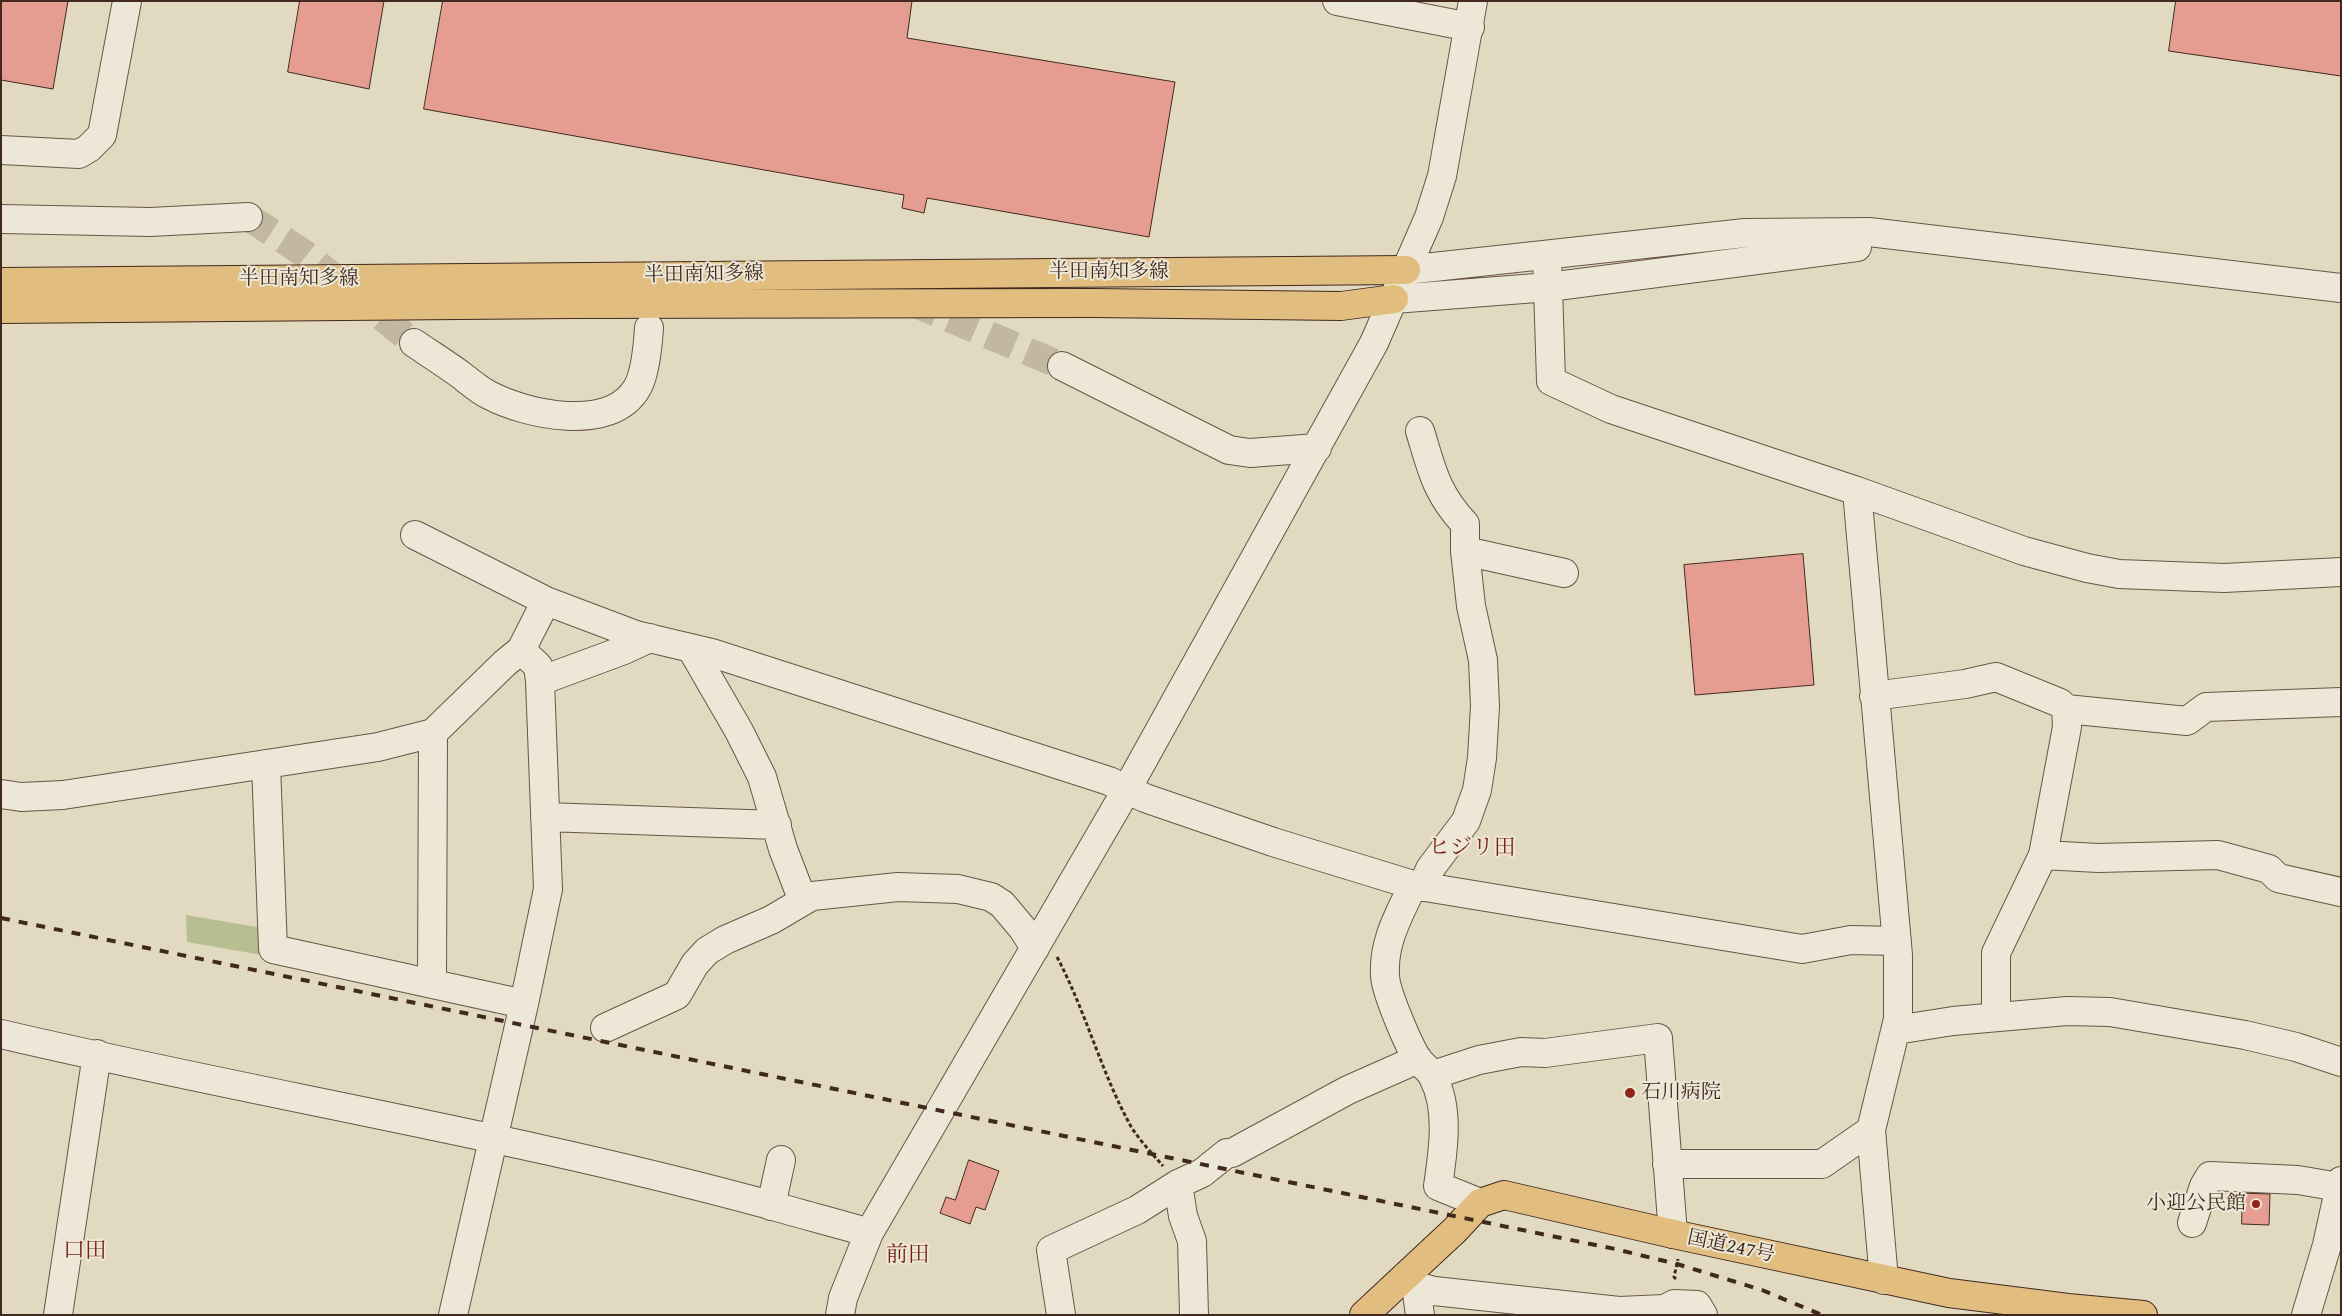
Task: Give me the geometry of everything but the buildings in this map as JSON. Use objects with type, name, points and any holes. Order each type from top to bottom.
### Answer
[{"type":"main road","name":"半田南知多線","points":[[1,282],[1406,270]]},
{"type":"main road","name":"半田南知多線","points":[[1,309],[614,304],[1094,303],[1341,306],[1394,299]]},
{"type":"main road","name":"国道247号","points":[[1364,1315],[1411,1281],[1480,1203],[1504,1195],[1673,1234],[1949,1293],[2143,1315]]},
{"type":"street","points":[[1,150],[79,154],[89,148],[102,135],[127,1]]},
{"type":"street","points":[[840,1315],[843,1298],[869,1233],[1045,951],[1126,789],[1360,370],[1394,299],[1429,217],[1442,176],[1472,14],[1337,1]]},
{"type":"street","points":[[1,219],[150,222],[248,217]]},
{"type":"street","points":[[1406,270],[1745,233],[1869,232],[2341,288]]},
{"type":"street","points":[[1394,299],[1549,286],[1869,246],[2017,249]]},
{"type":"street","points":[[1547,256],[1552,381],[1611,409],[1858,491],[2024,551],[2087,568],[2119,574],[2224,578],[2341,572]]},
{"type":"street","points":[[414,343],[488,394],[510,404],[568,416],[594,415],[614,409],[629,399],[638,386],[649,328]]},
{"type":"street","points":[[1062,366],[1229,450],[1250,453],[1317,448]]},
{"type":"street","points":[[1420,431],[1440,492],[1448,506],[1465,524],[1465,551],[1471,606],[1483,660],[1485,706],[1482,758],[1478,790],[1466,821],[1417,886],[1392,929],[1386,954],[1384,977],[1398,1015],[1438,1088],[1443,1122],[1438,1186],[1480,1203]]},
{"type":"street","points":[[1858,491],[1874,696],[1897,941],[1898,1019],[1870,1130],[1884,1280]]},
{"type":"street","points":[[415,535],[546,601],[650,638],[690,648],[1109,781],[1145,798],[1273,842],[1417,886],[1802,949],[1851,940],[1897,941]]},
{"type":"street","points":[[1465,551],[1564,573]]},
{"type":"street","points":[[1,794],[21,797],[63,795],[378,747],[433,733],[505,663],[521,650],[546,601]]},
{"type":"street","points":[[540,681],[624,650],[650,638]]},
{"type":"street","points":[[690,648],[762,777],[776,825],[803,901]]},
{"type":"street","points":[[453,1315],[524,1004],[548,889],[540,681],[538,666],[521,650]]},
{"type":"street","points":[[1874,696],[1965,684],[1996,677],[2060,702],[2066,709],[2067,727],[2043,855],[1996,953],[1996,1017]]},
{"type":"street","points":[[2066,709],[2187,722],[2206,707],[2341,702]]},
{"type":"street","points":[[432,982],[433,733]]},
{"type":"street","points":[[266,764],[273,949],[432,982],[524,1004]]},
{"type":"street","points":[[545,817],[776,825]]},
{"type":"street","points":[[2043,855],[2098,858],[2218,855],[2269,869],[2278,878],[2341,892]]},
{"type":"street","points":[[605,1028],[678,995],[695,964],[707,951],[725,940],[772,920],[812,896],[898,886],[958,889],[991,897],[1002,904],[1045,951]]},
{"type":"street","points":[[1896,1030],[1953,1021],[2067,1011],[2110,1012],[2245,1035],[2296,1047],[2341,1062]]},
{"type":"street","points":[[1,1034],[227,1083],[493,1137],[698,1185],[869,1233]]},
{"type":"street","points":[[1061,1315],[1051,1250],[1119,1220],[1178,1184],[1202,1173],[1227,1153],[1232,1153],[1348,1090],[1425,1067],[1521,1052],[1545,1053],[1658,1038],[1673,1234]]},
{"type":"street","points":[[58,1315],[97,1054]]},
{"type":"street","points":[[1667,1164],[1822,1164],[1870,1130]]},
{"type":"street","points":[[771,1206],[781,1160]]},
{"type":"street","points":[[2192,1222],[2204,1186],[2210,1176],[2340,1184],[2327,1245],[2306,1315]]},
{"type":"street","points":[[1178,1184],[1184,1216],[1192,1241],[1194,1315]]},
{"type":"street","points":[[1411,1281],[1420,1315]]},
{"type":"street","points":[[1411,1281],[1434,1291],[1620,1311],[1666,1309],[1674,1304],[1697,1305],[1703,1315]]},
{"type":"path","points":[[1045,951],[1074,989],[1105,1071],[1128,1123],[1178,1184]]},
{"type":"green space","points":[[186,915],[263,928],[262,955],[187,942]]},
{"type":"tunnel","points":[[248,217],[305,254],[414,343]]},
{"type":"tunnel","points":[[911,302],[1062,366]]},
{"type":"railway","points":[[1,918],[1615,1249],[1677,1264],[1762,1290],[1822,1315]]},
{"type":"place","name":"石川病院","points":[[1630,1093]]},
{"type":"place","name":"小迎公民館","points":[[2256,1204]]},
{"type":"district","name":"ヒジリ田","points":[[1472,848]]},
{"type":"district","name":"口田","points":[[85,1251]]},
{"type":"district","name":"前田","points":[[908,1255]]}]
